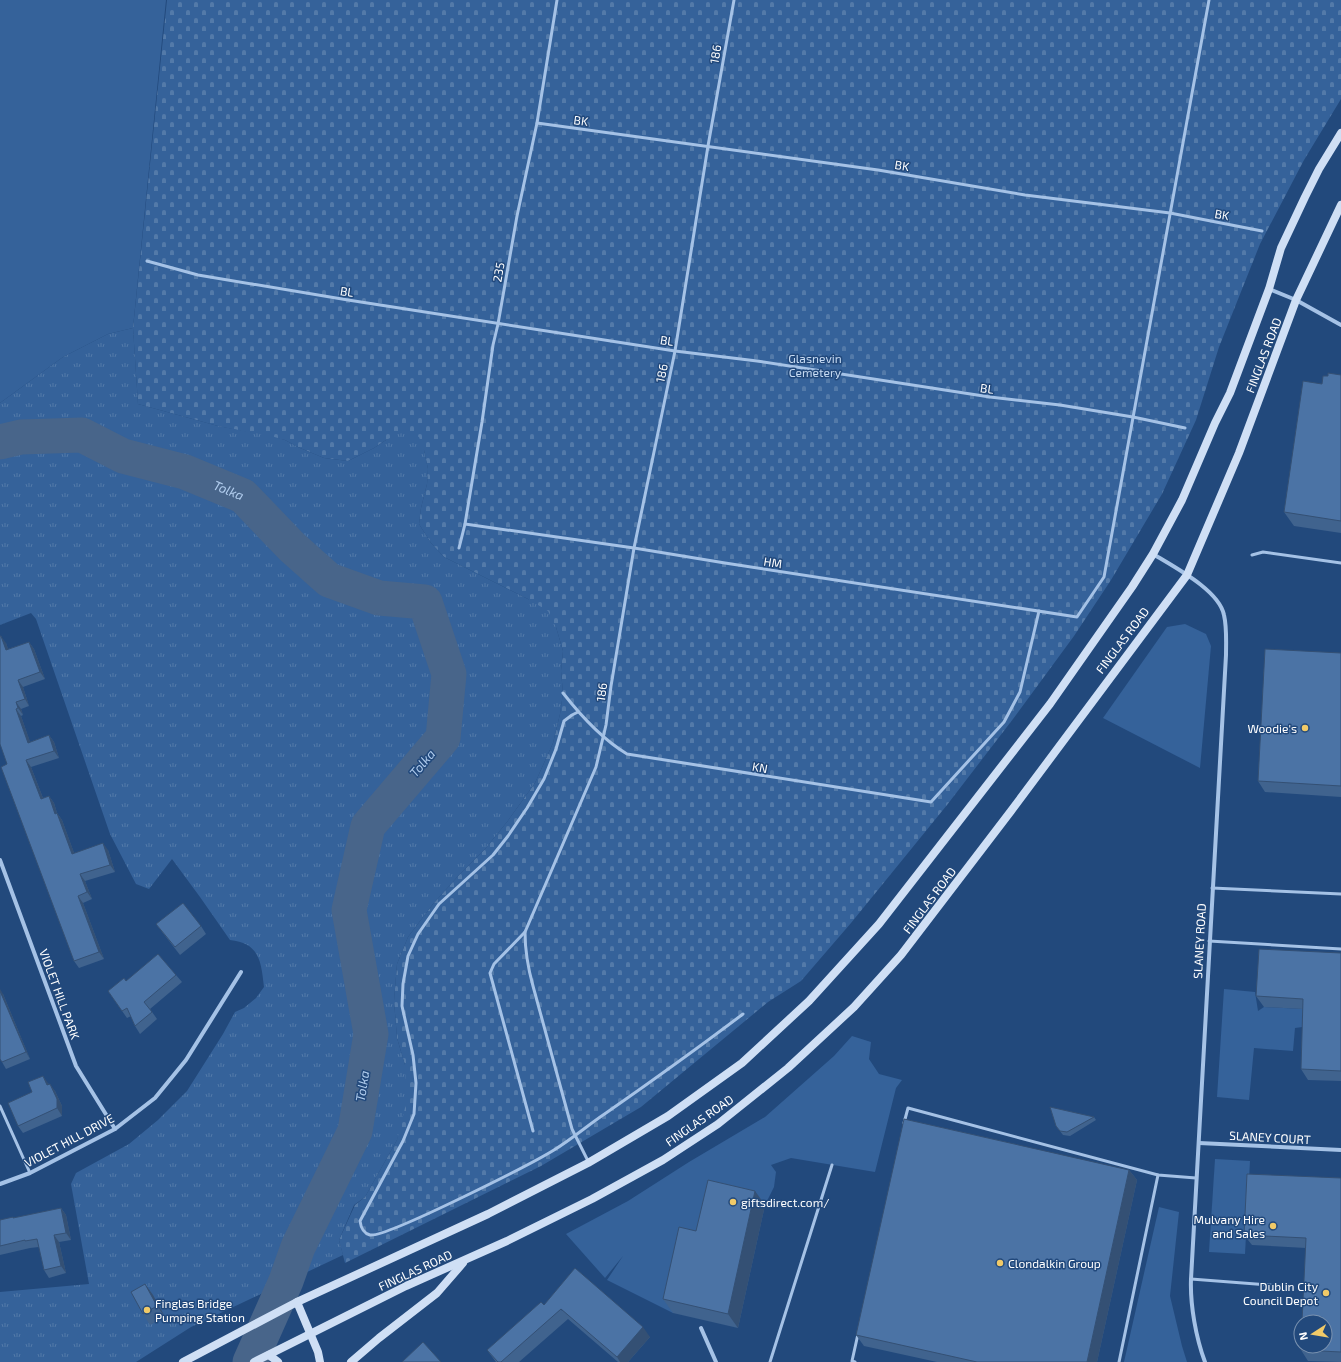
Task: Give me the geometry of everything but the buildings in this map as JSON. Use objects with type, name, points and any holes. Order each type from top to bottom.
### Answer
[{"type":"main road","name":"FINGLAS ROAD","points":[[183,1362],[297,1302],[488,1214],[588,1163],[668,1116],[742,1062],[809,1001],[879,924],[1050,704],[1132,587],[1153,554],[1182,500],[1214,423],[1230,393],[1269,289],[1284,242],[1316,176],[1341,133]]},
{"type":"main road","name":"FINGLAS ROAD","points":[[254,1362],[406,1286],[490,1249],[592,1199],[663,1160],[718,1124],[788,1068],[854,1007],[901,955],[1028,790],[1075,724],[1187,575],[1239,452],[1296,300],[1341,205]]},
{"type":"main road","points":[[351,1362],[378,1338],[437,1293],[464,1260]]},
{"type":"main road","points":[[297,1302],[318,1352],[320,1362]]},
{"type":"main road","points":[[269,1355],[278,1362]]},
{"type":"street","points":[[1269,289],[1296,300],[1341,325]]},
{"type":"street","name":"SLANEY ROAD","points":[[1153,554],[1201,585],[1216,600],[1224,614],[1226,655],[1191,1280],[1197,1337],[1205,1362]]},
{"type":"street","name":"VIOLET HILL PARK","points":[[0,860],[76,1066],[115,1129]]},
{"type":"street","name":"VIOLET HILL DRIVE","points":[[0,1184],[30,1173],[115,1129],[155,1098],[186,1060],[241,972]]},
{"type":"street","name":"SLANEY COURT","points":[[1198,1143],[1341,1150]]},
{"type":"street","points":[[701,1328],[716,1362]]},
{"type":"lane","name":"235","points":[[459,548],[465,524],[493,345],[517,216],[537,123],[557,0]]},
{"type":"lane","name":"186","points":[[604,736],[634,548],[675,351],[708,146],[734,0]]},
{"type":"lane","points":[[1133,417],[1210,0]]},
{"type":"lane","name":"BK","points":[[537,123],[878,170],[1025,195],[1170,213],[1262,231]]},
{"type":"lane","name":"BL","points":[[147,262],[198,275],[498,324],[675,351],[757,361],[990,397],[1060,405],[1133,417],[1185,428]]},
{"type":"lane","name":"HM","points":[[465,524],[634,548],[1077,617],[1104,577],[1133,417]]},
{"type":"lane","points":[[1252,555],[1263,552],[1341,562]]},
{"type":"lane","name":"KN","points":[[563,693],[578,712],[617,748],[627,754],[931,802],[1004,722],[1020,692],[1039,611]]},
{"type":"lane","points":[[578,712],[564,722],[556,749],[544,779],[508,836],[493,855],[439,904],[418,934],[408,956],[403,984],[402,1006],[413,1055],[416,1083],[414,1114],[403,1141],[360,1221],[361,1227],[364,1232],[371,1235],[381,1233],[472,1193],[554,1150],[640,1090],[743,1014]]},
{"type":"lane","points":[[533,1132],[490,973],[494,964],[525,932],[596,767],[599,750],[604,736]]},
{"type":"lane","points":[[1212,888],[1341,894]]},
{"type":"lane","points":[[525,932],[527,964],[575,1135],[588,1163]]},
{"type":"lane","points":[[1209,941],[1341,949]]},
{"type":"lane","points":[[0,1106],[30,1173]]},
{"type":"lane","points":[[902,1131],[908,1108],[1158,1175],[1196,1178]]},
{"type":"lane","points":[[770,1362],[832,1165]]},
{"type":"lane","points":[[1119,1362],[1158,1175]]},
{"type":"lane","points":[[1191,1280],[1281,1286]]},
{"type":"lane","points":[[855,1362],[852,1361],[859,1331]]},
{"type":"green space","points":[[0,0],[166,0],[133,328],[108,334],[63,357],[0,403]]},
{"type":"green space","name":"Glasnevin Cemetery","points":[[167,0],[1341,0],[1341,99],[1304,160],[1260,244],[1219,347],[1196,420],[1162,494],[1111,580],[1074,636],[947,805],[851,923],[801,981],[768,1002],[641,1107],[541,1166],[345,1263],[339,1240],[355,1205],[365,1197],[397,1140],[405,1065],[397,1038],[394,1001],[397,964],[408,937],[433,904],[485,849],[507,822],[535,783],[553,743],[560,714],[563,693],[561,671],[563,651],[556,627],[528,599],[444,557],[431,543],[419,524],[427,484],[428,469],[424,450],[386,440],[348,461],[324,458],[285,440],[218,426],[138,404],[133,328]]},
{"type":"green space","points":[[133,328],[138,404],[218,426],[271,436],[285,440],[324,458],[348,461],[398,434],[408,432],[419,437],[424,450],[428,469],[427,484],[419,524],[431,543],[444,557],[528,599],[548,611],[556,627],[563,651],[561,671],[563,693],[553,743],[535,783],[507,822],[485,849],[433,904],[408,937],[397,964],[394,1001],[397,1038],[405,1065],[407,1100],[397,1140],[365,1197],[354,1205],[339,1240],[343,1255],[191,1327],[136,1362],[0,1362],[0,1292],[89,1284],[71,1184],[76,1173],[129,1144],[158,1120],[187,1091],[235,1012],[244,1008],[256,998],[264,987],[262,970],[257,955],[248,945],[230,940],[172,859],[149,889],[136,884],[110,834],[36,619],[31,613],[0,625],[0,403],[63,357],[108,334]]},
{"type":"green space","points":[[1185,624],[1206,634],[1211,646],[1200,768],[1103,718],[1167,627]]},
{"type":"green space","points":[[1224,989],[1255,992],[1258,1011],[1264,1007],[1341,1011],[1310,1026],[1295,1028],[1293,1051],[1254,1048],[1249,1100],[1217,1097]]},
{"type":"green space","points":[[852,1036],[871,1042],[869,1059],[879,1074],[902,1080],[896,1088],[875,1172],[791,1158],[771,1165],[776,1172],[774,1187],[765,1205],[718,1196],[673,1313],[607,1280],[623,1256],[605,1278],[566,1234],[628,1201],[689,1162],[765,1117],[834,1056]]},
{"type":"green space","points":[[1215,1159],[1250,1161],[1245,1254],[1209,1252]]},
{"type":"green space","points":[[1159,1207],[1179,1212],[1170,1296],[1187,1362],[1124,1362]]},
{"type":"waterway","name":"Tolka","points":[[0,442],[21,437],[82,435],[123,456],[185,472],[243,496],[292,547],[329,580],[379,598],[425,602],[449,674],[443,738],[368,826],[349,910],[371,1034],[355,1131],[298,1247],[286,1281],[250,1362]]},
{"type":"place","name":"Woodie's","points":[[1305,728]]},
{"type":"place","name":"giftsdirect.com/","points":[[733,1202]]},
{"type":"place","name":"Mulvany Hire and Sales","points":[[1273,1226]]},
{"type":"place","name":"Clondalkin Group","points":[[1000,1263]]},
{"type":"place","name":"Dublin City Council Depot","points":[[1326,1293]]},
{"type":"place","name":"Finglas Bridge Pumping Station","points":[[147,1310]]}]
